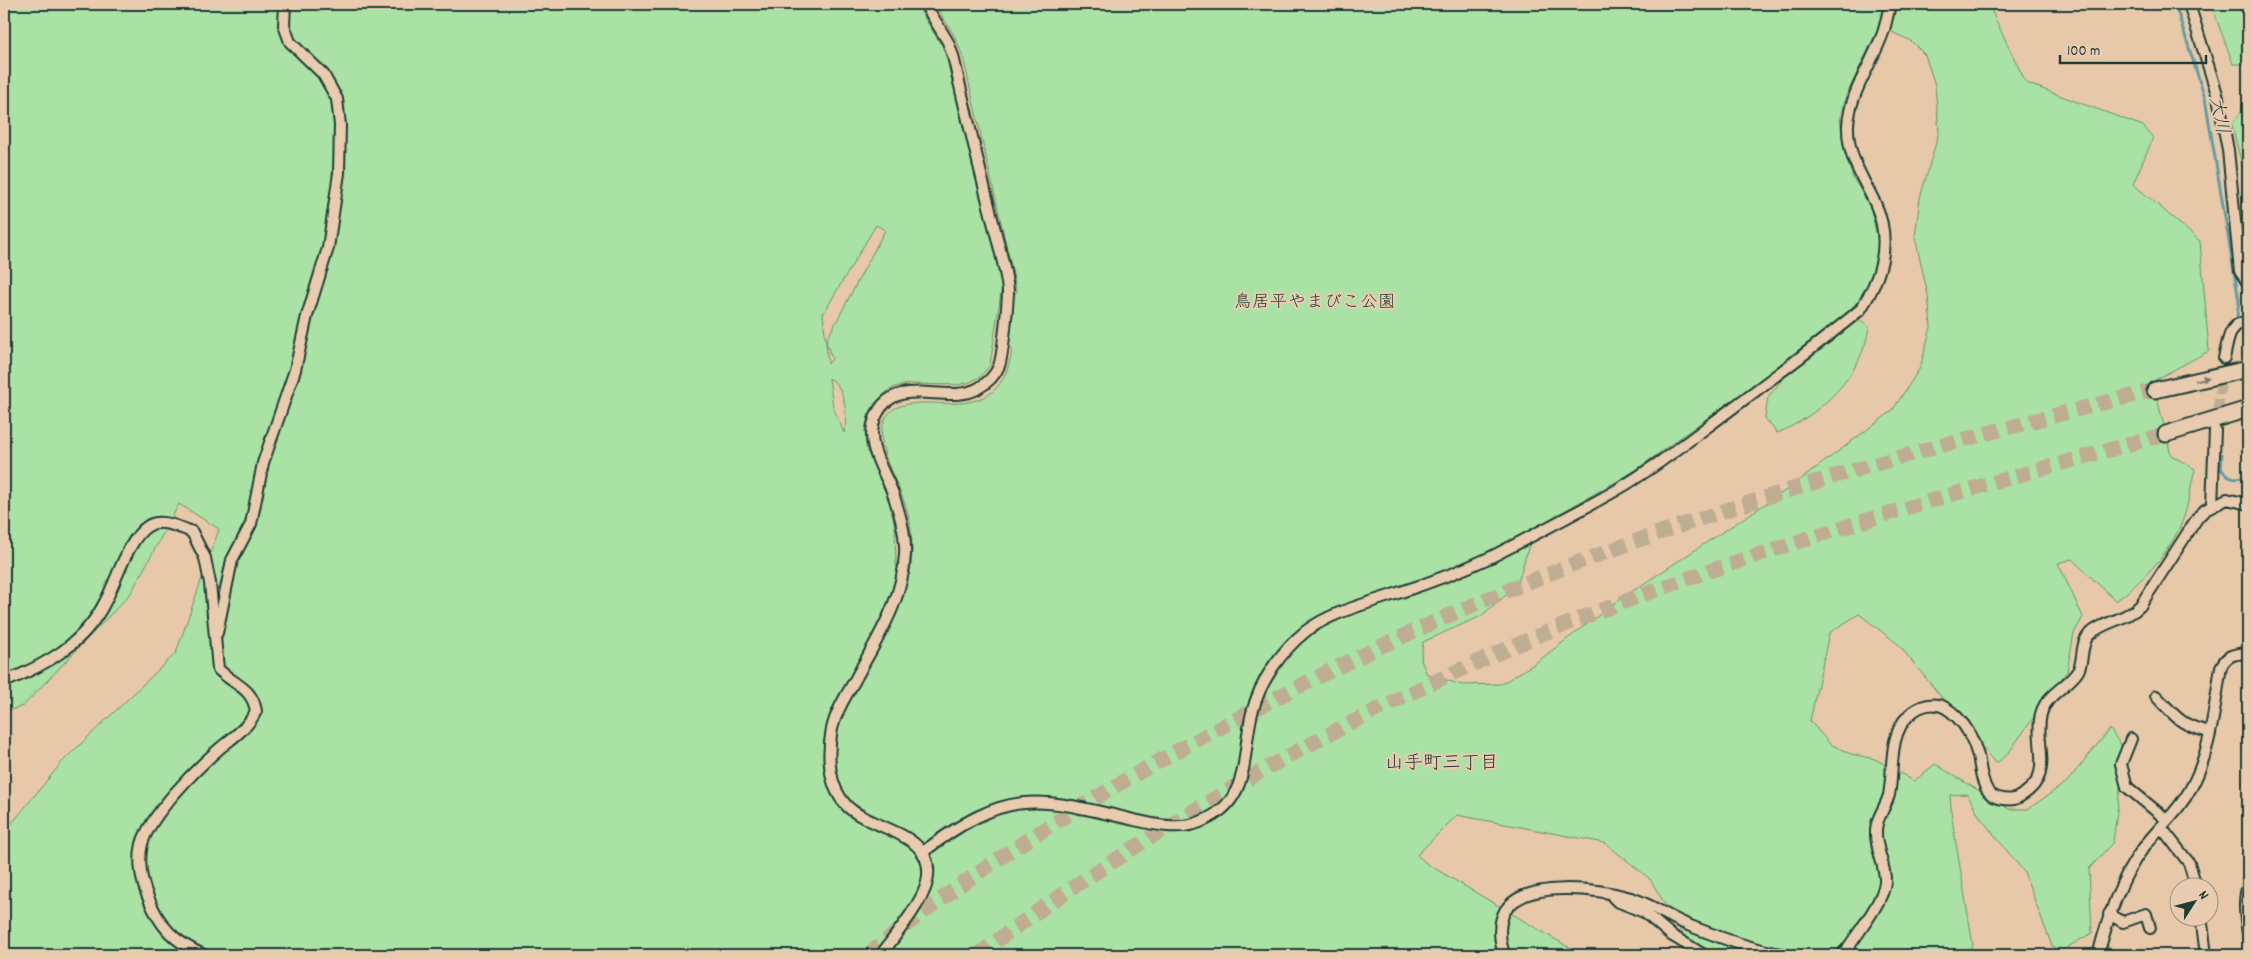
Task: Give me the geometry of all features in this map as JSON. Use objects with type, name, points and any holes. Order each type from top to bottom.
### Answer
[{"type":"highway","points":[[2155,390],[2248,369]]},
{"type":"highway","points":[[2166,434],[2248,410]]},
{"type":"street","points":[[214,647],[232,560],[251,524],[263,463],[295,370],[307,316],[328,248],[339,173],[340,125],[337,99],[323,74],[290,42],[284,25],[285,4]]},
{"type":"street","points":[[881,955],[924,892],[928,870],[923,852],[910,839],[866,819],[847,806],[834,789],[831,773],[830,746],[836,714],[894,606],[905,554],[903,523],[891,488],[875,455],[872,429],[883,404],[896,395],[912,392],[960,394],[976,390],[991,379],[1000,365],[1008,291],[953,56],[948,42],[925,4]]},
{"type":"street","points":[[923,852],[952,830],[978,815],[1002,806],[1029,801],[1066,804],[1151,824],[1176,826],[1201,822],[1226,806],[1237,788],[1245,767],[1251,714],[1259,693],[1267,676],[1280,657],[1306,632],[1338,613],[1417,587],[1487,558],[1616,490],[1673,453],[1860,310],[1874,288],[1880,271],[1884,234],[1875,203],[1852,158],[1848,142],[1849,112],[1883,33],[1890,4]]},
{"type":"street","points":[[2189,4],[2218,97],[2228,150],[2240,272],[2248,283]]},
{"type":"street","points":[[2224,358],[2231,331],[2235,325],[2248,322]]},
{"type":"street","points":[[2212,506],[2215,430]]},
{"type":"street","points":[[1841,955],[1848,948],[1881,895],[1885,882],[1876,837],[1876,825],[1888,797],[1896,737],[1908,716],[1919,708],[1930,704],[1942,706],[1954,714],[1966,726],[1972,739],[1984,783],[1991,795],[2000,798],[2016,799],[2033,785],[2042,770],[2041,713],[2058,690],[2078,671],[2087,636],[2097,629],[2131,615],[2140,606],[2198,517],[2212,506],[2227,499],[2248,504]]},
{"type":"street","points":[[4,682],[33,670],[57,656],[79,639],[105,603],[137,538],[149,525],[174,525],[192,532],[205,558],[210,583],[214,647],[218,669],[228,679],[247,691],[254,700],[256,711],[245,727],[190,777],[166,805],[148,830],[140,856],[146,893],[156,917],[174,939],[204,955]]},
{"type":"street","points":[[2098,955],[2109,914],[2143,848],[2183,802],[2206,756],[2221,667],[2224,660],[2232,654],[2248,653]]},
{"type":"street","points":[[2156,696],[2178,720],[2190,728],[2210,732]]},
{"type":"street","points":[[2131,739],[2121,764],[2127,787],[2164,824],[2189,862],[2193,876]]},
{"type":"street","points":[[2248,884],[2245,894],[2244,912],[2248,933]]},
{"type":"street","points":[[1505,955],[1500,932],[1502,917],[1510,904],[1522,896],[1539,891],[1571,890],[1610,893],[1632,898],[1720,938],[1758,950],[1787,955]]},
{"type":"street","points":[[1610,893],[1617,901],[1644,912],[1671,935],[1704,955]]},
{"type":"street","points":[[2109,914],[2123,922],[2146,914],[2150,928]]},
{"type":"street","points":[[2202,926],[2206,955]]},
{"type":"green space","name":"鳥居平やまびこ公園","points":[[4,4],[916,4],[940,43],[943,44],[951,66],[1002,286],[990,365],[980,377],[968,383],[957,385],[910,384],[895,387],[885,393],[875,403],[868,415],[865,430],[866,447],[889,500],[895,526],[896,565],[904,575],[910,574],[911,566],[912,540],[910,523],[903,498],[882,444],[883,424],[893,410],[909,404],[970,402],[989,394],[1003,378],[1012,349],[1008,343],[1012,296],[1017,292],[963,57],[955,37],[935,4],[1995,4],[1992,12],[2026,83],[2143,126],[2153,138],[2133,184],[2200,241],[2209,351],[2153,381],[2171,455],[2195,469],[2182,522],[2160,560],[2143,578],[2116,601],[2072,559],[2058,563],[2083,617],[2074,633],[2067,671],[2009,752],[1996,764],[1898,644],[1859,614],[1829,633],[1810,721],[1830,744],[1851,754],[1875,759],[1914,781],[1935,764],[2009,809],[2028,809],[2067,782],[2110,729],[2125,751],[2113,842],[2089,869],[2092,933],[2061,951],[2052,946],[2024,872],[1980,817],[1967,794],[1950,795],[1952,819],[1973,945],[1966,955],[1706,955],[1686,940],[1650,879],[1605,843],[1457,815],[1417,855],[1427,864],[1582,955],[4,955],[4,833],[62,762],[176,653],[219,529],[179,504],[131,593],[23,706],[4,712]],"holes":[[[1890,31],[1911,41],[1925,55],[1935,85],[1939,132],[1920,198],[1915,237],[1928,295],[1931,327],[1920,368],[1892,411],[1788,489],[1619,600],[1534,664],[1501,684],[1462,685],[1427,674],[1421,660],[1423,642],[1481,616],[1517,586],[1534,528],[1633,472],[1806,346],[1838,321],[1863,296],[1876,265],[1879,245],[1870,206],[1853,178],[1844,151],[1840,116],[1846,96],[1876,33]],[[876,225],[885,230],[826,341],[832,359],[828,364],[823,314]],[[829,378],[835,382],[842,395],[846,418],[844,433],[833,407]]]},
{"type":"green space","points":[[2211,4],[2248,4],[2248,64],[2233,64]]},
{"type":"green space","points":[[2246,104],[2248,105],[2248,190],[2232,125]]},
{"type":"green space","points":[[1862,321],[1869,327],[1865,344],[1849,377],[1837,391],[1809,416],[1777,433],[1765,418],[1768,397],[1798,360],[1847,325]]},
{"type":"waterway","name":"大川","points":[[2175,4],[2205,98],[2239,301],[2236,323]]},
{"type":"waterway","name":"大川","points":[[2222,454],[2221,469],[2227,475],[2240,478],[2248,476]]},
{"type":"waterway","name":"大川","points":[[2240,955],[2248,938]]},
{"type":"tunnel","points":[[2216,424],[2224,358]]},
{"type":"tunnel","points":[[868,955],[953,890],[997,860],[1133,776],[1180,749],[1320,676],[1463,609],[1609,551],[1744,504],[1948,444],[2155,390]]},
{"type":"tunnel","points":[[978,955],[1099,870],[1255,775],[1374,711],[1496,654],[1621,603],[1756,556],[1892,512],[2166,434]]},
{"type":"district","name":"山手町三丁目","points":[[1442,761]]}]
